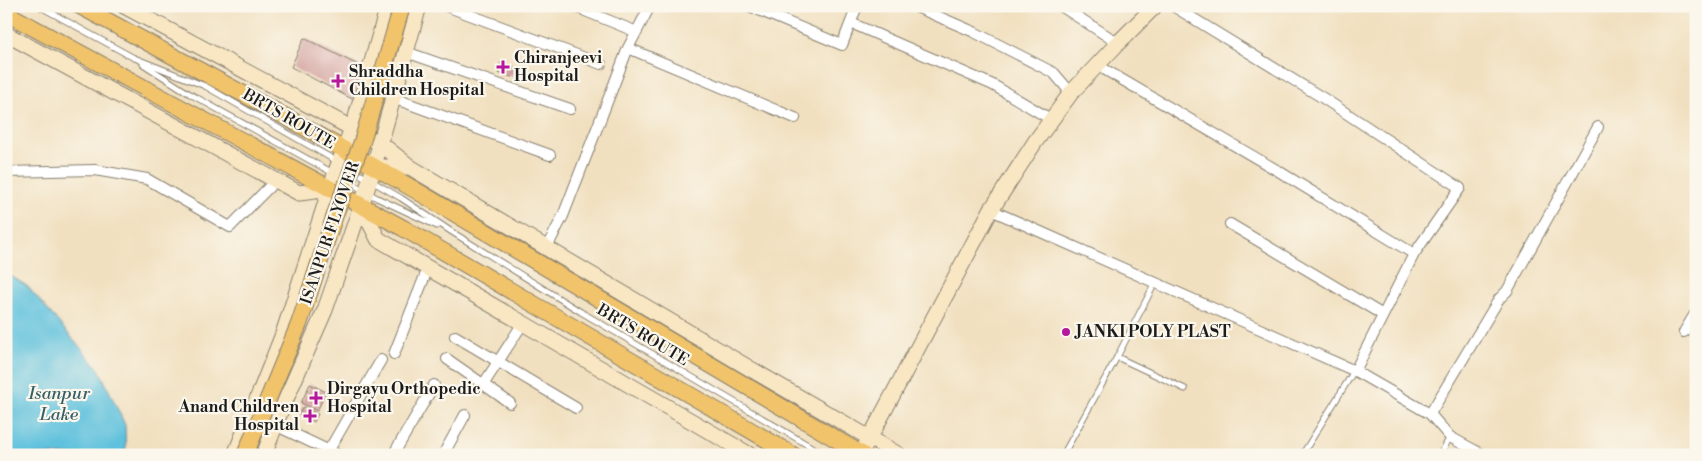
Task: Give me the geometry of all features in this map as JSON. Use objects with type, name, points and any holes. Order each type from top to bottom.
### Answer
[{"type":"main road","points":[[80,6],[367,186],[862,454]]},
{"type":"main road","name":"ISANPUR FLYOVER","points":[[245,455],[299,324],[336,212],[362,142],[402,6]]},
{"type":"main road","name":"ISANPUR FLYOVER","points":[[253,455],[306,326],[342,214],[370,144],[409,6]]},
{"type":"main road","points":[[6,13],[338,169],[749,430],[792,455]]},
{"type":"street","points":[[124,6],[381,144],[410,167],[899,455]]},
{"type":"street","points":[[235,455],[283,334],[352,129],[388,6]]},
{"type":"street","points":[[264,455],[324,310],[354,225],[381,144],[419,6]]},
{"type":"street","points":[[446,6],[601,64]]},
{"type":"street","points":[[573,6],[637,32]]},
{"type":"street","points":[[547,247],[564,216],[628,48],[650,6]]},
{"type":"street","points":[[749,6],[842,45],[857,6]]},
{"type":"street","points":[[914,6],[974,32],[1054,72],[1072,93]]},
{"type":"street","points":[[1061,6],[1118,43]]},
{"type":"street","points":[[862,454],[991,210],[1035,142],[1072,93],[1155,6]]},
{"type":"street","points":[[1173,6],[1323,98],[1460,188],[1414,254],[1355,371]]},
{"type":"street","points":[[851,23],[993,85],[1052,120]]},
{"type":"street","points":[[6,34],[300,193],[745,452],[749,430]]},
{"type":"street","points":[[628,48],[795,118]]},
{"type":"street","points":[[406,52],[570,109]]},
{"type":"street","points":[[1097,65],[1280,172],[1414,254]]},
{"type":"street","points":[[393,98],[550,155]]},
{"type":"street","points":[[1430,414],[1499,299],[1507,291],[1598,127]]},
{"type":"street","points":[[367,186],[410,167]]},
{"type":"street","points":[[300,193],[338,169]]},
{"type":"street","points":[[6,172],[95,170],[147,179],[230,227],[276,180]]},
{"type":"street","points":[[367,186],[378,239]]},
{"type":"street","points":[[991,210],[1355,371],[1430,414],[1450,437],[1483,455]]},
{"type":"street","points":[[1230,224],[1383,315]]},
{"type":"street","points":[[394,354],[428,268]]},
{"type":"street","points":[[1684,332],[1696,312]]},
{"type":"street","points":[[483,385],[523,323]]},
{"type":"street","points":[[455,336],[576,408]]},
{"type":"street","points":[[447,359],[510,403]]},
{"type":"street","points":[[275,426],[333,452],[381,360]]},
{"type":"street","points":[[393,455],[434,385]]},
{"type":"street","points":[[443,455],[465,415]]},
{"type":"lane","name":"BRTS ROUTE","points":[[39,6],[132,57],[190,94],[338,169]]},
{"type":"lane","name":"BRTS ROUTE","points":[[132,57],[205,86],[338,169]]},
{"type":"lane","name":"BRTS ROUTE","points":[[367,186],[401,198],[589,317],[824,455]]},
{"type":"lane","name":"BRTS ROUTE","points":[[367,186],[452,232]]},
{"type":"lane","points":[[1063,455],[1155,283]]},
{"type":"lane","points":[[1117,357],[1185,389]]},
{"type":"lane","points":[[1302,455],[1355,371]]},
{"type":"lane","points":[[1440,455],[1450,437]]},
{"type":"water","name":"Isanpur Lake","points":[[6,273],[27,286],[99,369],[125,425],[126,455],[6,455]]},
{"type":"building","points":[[304,38],[366,69],[356,101],[291,67]]},
{"type":"building","points":[[501,62],[515,67],[512,77],[498,73]]},
{"type":"building","points":[[310,384],[326,392],[317,411],[301,403]]},
{"type":"building","points":[[303,407],[318,414],[314,422],[299,414]]},
{"type":"place","name":"Chiranjeevi Hospital","points":[[503,67]]},
{"type":"place","name":"Shraddha Children Hospital","points":[[338,81]]},
{"type":"place","name":"JANKI POLY PLAST","points":[[1066,332]]},
{"type":"place","name":"Dirgayu Orthopedic Hospital","points":[[316,398]]},
{"type":"place","name":"Anand Children Hospital","points":[[310,416]]}]
